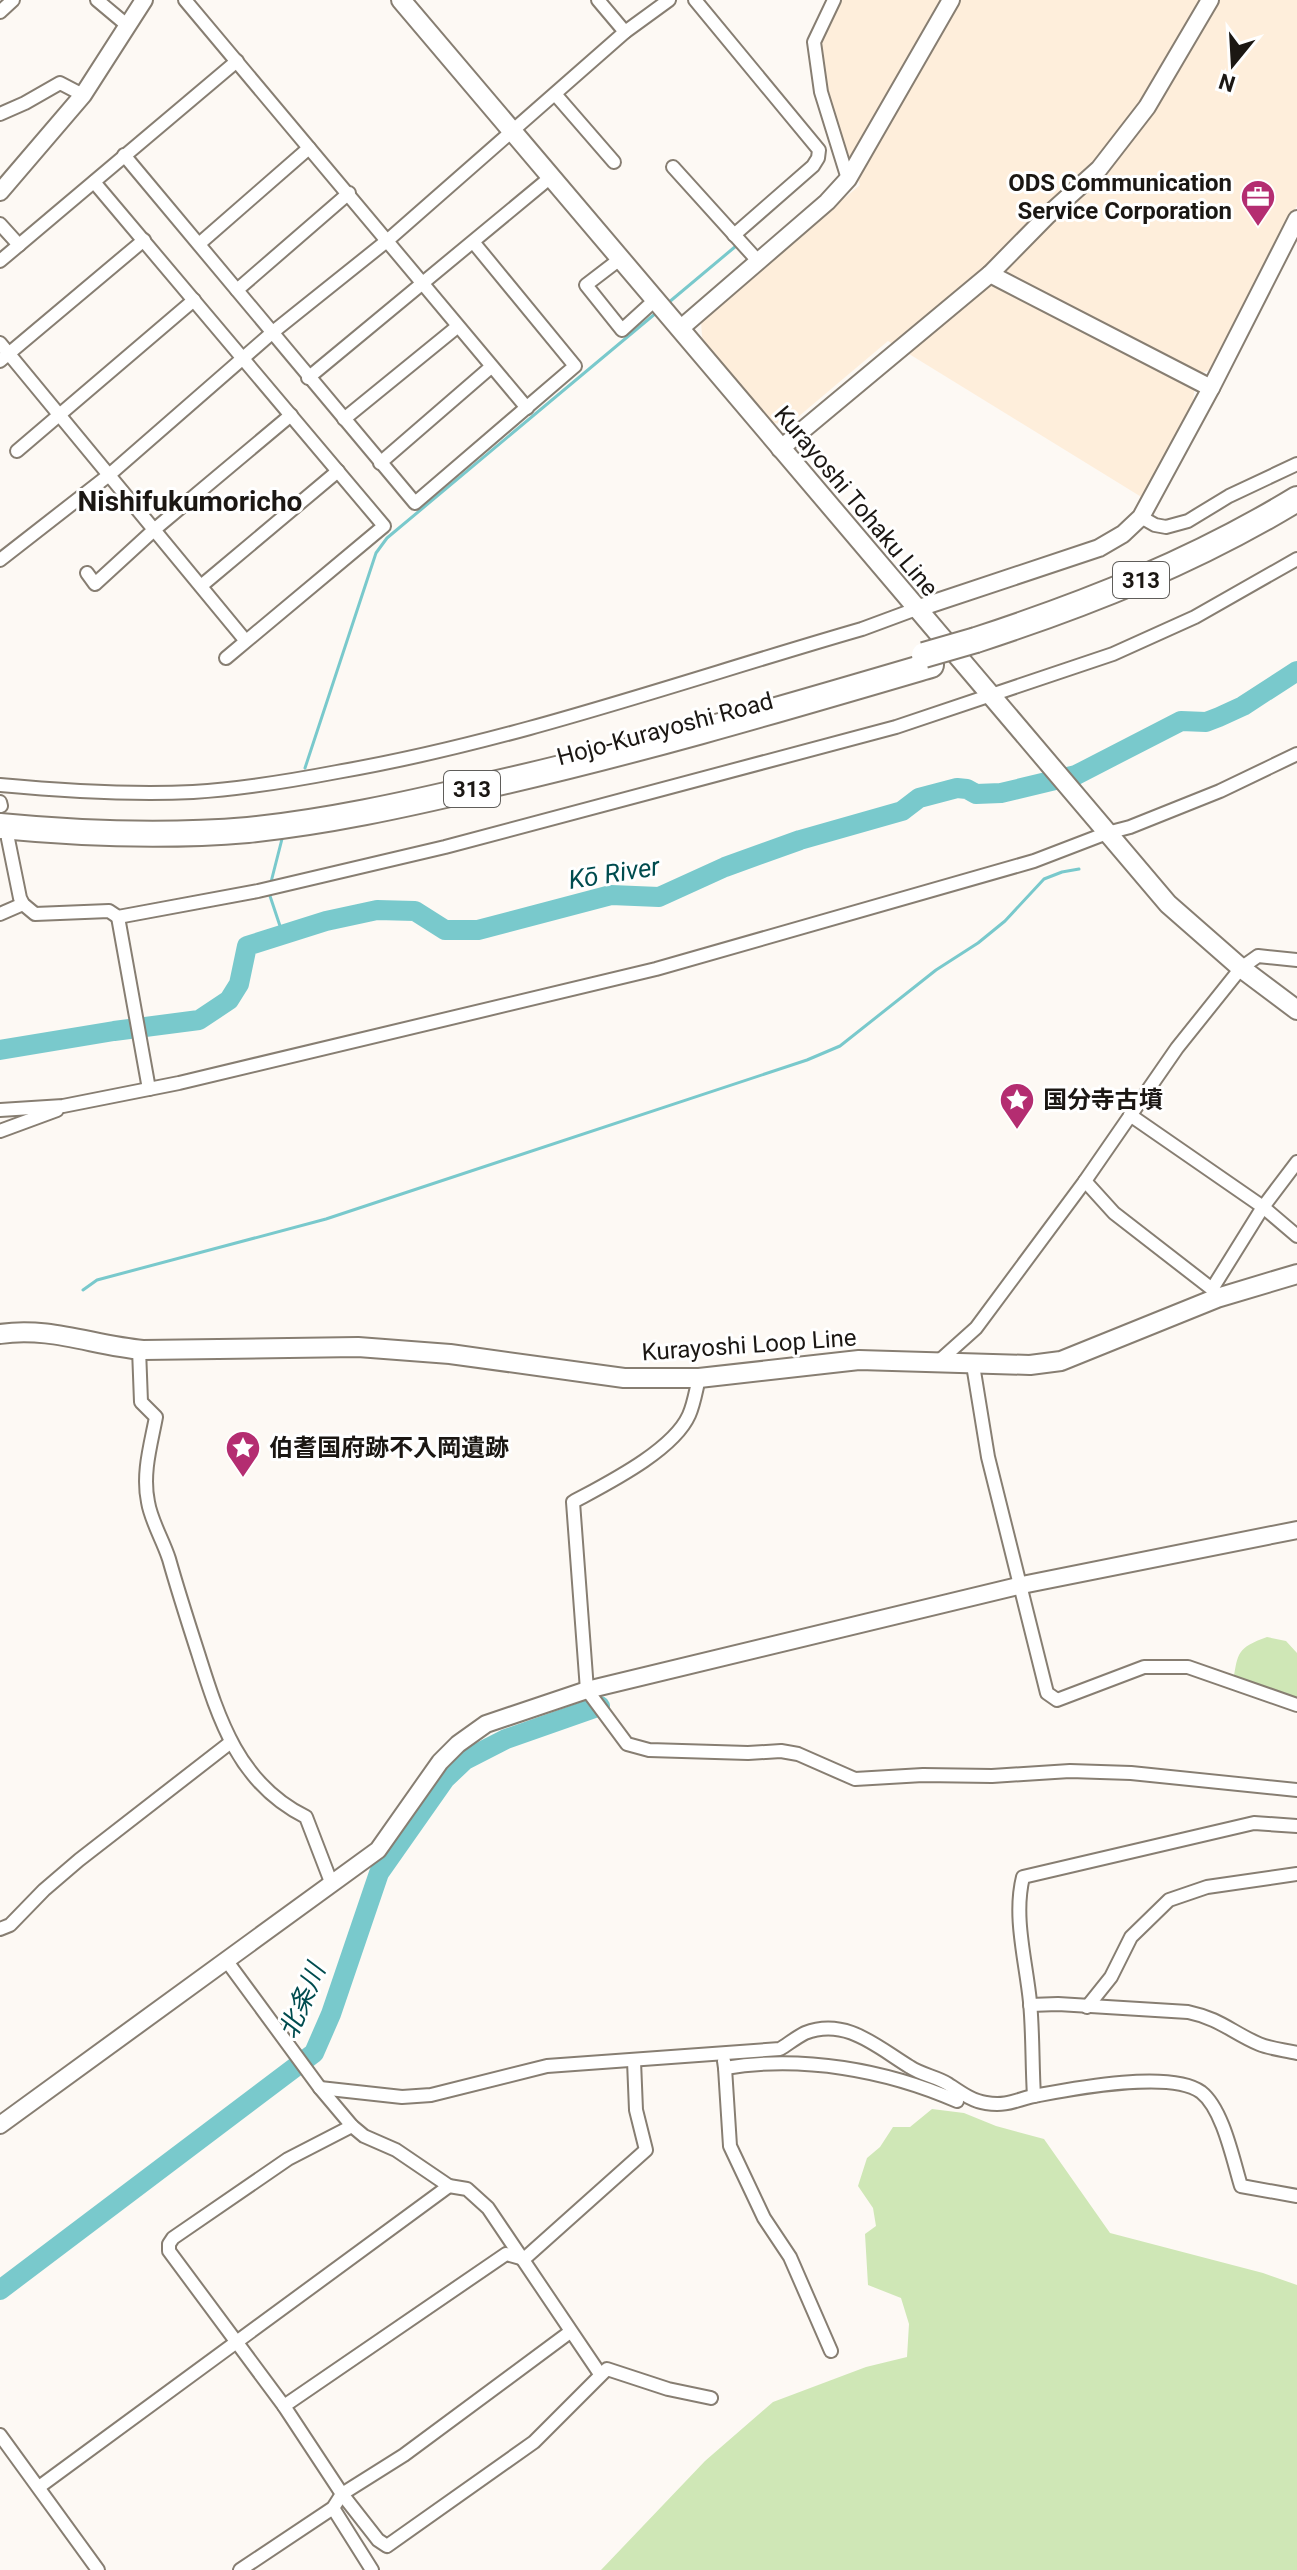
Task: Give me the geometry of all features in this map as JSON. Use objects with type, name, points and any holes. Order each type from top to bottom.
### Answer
[{"type":"highway","name":"Hojo-Kurayoshi Road","points":[[979,645],[1199,554],[1297,499]]},
{"type":"highway","name":"Hojo-Kurayoshi Road","points":[[0,815],[75,821],[180,822],[247,818],[314,809],[570,755],[927,660],[1136,593],[1204,562],[1297,510]]},
{"type":"highway","name":"Hojo-Kurayoshi Road","points":[[4,832],[181,834],[249,830],[315,821],[572,767],[693,735],[927,660]]},
{"type":"main road","name":"Kurayoshi Tohaku Line","points":[[401,0],[1168,904],[1241,968],[1297,1010]]},
{"type":"main road","name":"Kurayoshi Loop Line","points":[[0,1334],[42,1332],[115,1348],[139,1349],[358,1347],[450,1354],[624,1378],[699,1378],[859,1360],[1030,1365],[1061,1361],[1215,1294],[1297,1274]]},
{"type":"street","points":[[0,12],[13,0]]},
{"type":"street","points":[[97,0],[128,26]]},
{"type":"street","points":[[0,192],[83,95],[144,0]]},
{"type":"street","points":[[185,0],[527,408]]},
{"type":"street","points":[[598,0],[625,32]]},
{"type":"street","points":[[0,560],[109,475],[242,358],[388,240],[625,32],[669,0]]},
{"type":"street","points":[[695,0],[819,150],[813,166],[734,235]]},
{"type":"street","points":[[834,0],[814,42],[821,92],[848,179]]},
{"type":"street","points":[[681,328],[827,202],[848,179],[951,0]]},
{"type":"street","points":[[780,449],[990,274],[1099,169],[1147,107],[1210,0]]},
{"type":"street","points":[[0,261],[237,61]]},
{"type":"street","points":[[0,114],[60,83],[83,95]]},
{"type":"street","points":[[555,94],[614,162]]},
{"type":"street","points":[[199,244],[309,148]]},
{"type":"street","points":[[124,155],[415,503],[575,366],[474,243]]},
{"type":"street","points":[[673,167],[758,261]]},
{"type":"street","points":[[308,378],[552,176]]},
{"type":"street","points":[[94,182],[384,526],[226,658]]},
{"type":"street","points":[[237,290],[349,193]]},
{"type":"street","points":[[0,785],[57,790],[193,792],[302,779],[378,765],[521,732],[862,629],[1099,548],[1123,534],[1141,517],[1297,219]]},
{"type":"street","points":[[0,224],[19,245]]},
{"type":"street","points":[[5,358],[144,240]]},
{"type":"street","points":[[620,259],[586,285],[622,330],[655,300]]},
{"type":"street","points":[[990,274],[1211,388]]},
{"type":"street","points":[[17,451],[194,300]]},
{"type":"street","points":[[344,419],[457,327]]},
{"type":"street","points":[[0,343],[5,358],[155,529],[245,640]]},
{"type":"street","points":[[380,463],[491,367]]},
{"type":"street","points":[[87,573],[95,584],[155,529],[291,415]]},
{"type":"street","points":[[1141,517],[1166,527],[1188,521],[1229,496],[1297,464]]},
{"type":"street","points":[[201,586],[338,471]]},
{"type":"street","points":[[120,921],[445,847],[896,727],[1127,648],[1195,617],[1297,559]]},
{"type":"street","points":[[0,1110],[63,1106],[149,1089],[447,1021],[656,969],[1034,861],[1103,827],[1130,827],[1220,791],[1297,754]]},
{"type":"street","points":[[4,832],[23,904],[35,914],[47,916],[109,911],[120,921],[149,1089]]},
{"type":"street","points":[[0,914],[23,904]]},
{"type":"street","points":[[938,1362],[976,1328],[1085,1181],[1177,1048],[1241,968],[1258,956],[1297,960]]},
{"type":"street","points":[[0,1131],[63,1106]]},
{"type":"street","points":[[1130,1115],[1263,1207],[1297,1236]]},
{"type":"street","points":[[1085,1181],[1114,1213],[1215,1294],[1263,1207],[1297,1162]]},
{"type":"street","points":[[139,1349],[141,1402],[156,1417],[146,1469],[148,1503],[163,1541],[212,1698],[231,1742],[257,1782],[281,1805],[306,1817],[331,1882]]},
{"type":"street","points":[[973,1365],[988,1457],[1047,1693],[1057,1700],[1144,1667],[1188,1667],[1297,1705]]},
{"type":"street","points":[[699,1378],[688,1416],[676,1435],[620,1477],[573,1502],[587,1690],[627,1744],[649,1750],[781,1751],[798,1754],[855,1779],[1070,1771],[1131,1773],[1297,1790]]},
{"type":"street","points":[[0,2125],[378,1850],[440,1762],[458,1744],[486,1724],[587,1690],[1022,1585],[1297,1530]]},
{"type":"street","points":[[0,1929],[10,1925],[79,1860],[231,1742]]},
{"type":"street","points":[[1034,2096],[1030,2005],[1019,1916],[1023,1877],[1254,1823],[1297,1826]]},
{"type":"street","points":[[1087,2007],[1111,1977],[1131,1937],[1169,1900],[1207,1887],[1297,1874]]},
{"type":"street","points":[[226,1960],[320,2088],[352,2126],[364,2136],[396,2150],[449,2186],[467,2189],[488,2208],[600,2374]]},
{"type":"street","points":[[1030,2005],[1188,2012],[1208,2016],[1261,2045],[1297,2053]]},
{"type":"street","points":[[320,2088],[402,2097],[431,2095],[547,2066],[780,2049],[806,2033],[838,2027],[851,2031],[921,2074],[984,2103],[1011,2104],[1090,2085],[1160,2080],[1178,2082],[1201,2092],[1213,2108],[1224,2131],[1241,2186],[1297,2196]]},
{"type":"street","points":[[722,2054],[730,2146],[764,2218],[790,2257],[831,2351]]},
{"type":"street","points":[[524,2259],[646,2150],[636,2110],[634,2061]]},
{"type":"street","points":[[725,2068],[789,2063],[858,2071],[925,2087],[957,2101]]},
{"type":"street","points":[[352,2126],[288,2159],[173,2238],[169,2251],[378,2540],[387,2546],[534,2442],[607,2369],[668,2389],[711,2398]]},
{"type":"street","points":[[39,2487],[449,2186]]},
{"type":"street","points":[[284,2406],[506,2254],[524,2259]]},
{"type":"street","points":[[240,2570],[333,2508],[342,2494],[404,2455],[570,2332]]},
{"type":"street","points":[[2,2442],[39,2487],[98,2570]]},
{"type":"street","points":[[333,2508],[372,2570]]},
{"type":"shaded area","points":[[837,0],[1297,0],[1297,206],[1210,370],[1196,375],[1192,410],[1143,498],[888,341],[792,422],[770,424],[704,347],[707,344],[702,337],[701,320],[860,185],[829,103],[816,41]]},
{"type":"green space","points":[[1267,1637],[1286,1641],[1297,1653],[1297,1704],[1233,1682],[1236,1664],[1244,1648]]},
{"type":"green space","points":[[932,2109],[964,2113],[996,2126],[1044,2139],[1110,2233],[1263,2273],[1297,2285],[1297,2570],[601,2570],[705,2461],[773,2402],[866,2367],[907,2357],[909,2324],[901,2298],[868,2285],[865,2234],[876,2226],[873,2208],[858,2186],[867,2158],[880,2147],[893,2127],[910,2127]]},
{"type":"waterway","points":[[668,303],[736,246]]},
{"type":"waterway","points":[[305,768],[376,553],[387,538],[656,313]]},
{"type":"waterway","name":"Kō River","points":[[0,1050],[199,1020],[229,1000],[239,984],[247,946],[326,921],[377,910],[415,911],[445,930],[478,930],[611,895],[659,897],[725,867],[800,840],[902,811],[919,798],[957,788],[976,794],[1001,793],[1076,775],[1181,721],[1206,722],[1243,706],[1297,671]]},
{"type":"waterway","points":[[270,886],[283,835]]},
{"type":"waterway","points":[[83,1290],[97,1280],[326,1219],[807,1060],[840,1046],[936,970],[978,943],[1005,921],[1044,879],[1079,869]]},
{"type":"waterway","points":[[269,893],[283,935]]},
{"type":"waterway","name":"北条川","points":[[0,2290],[314,2053],[331,2014],[379,1873],[445,1779],[465,1760],[506,1739],[600,1706]]},
{"type":"place","name":"ODS Communication Service Corporation","points":[[1258,228]]},
{"type":"place","name":"国分寺古墳","points":[[1017,1131]]},
{"type":"place","name":"伯耆国府跡不入岡遺跡","points":[[243,1479]]},
{"type":"district","name":"Nishifukumoricho","points":[[190,501]]}]
